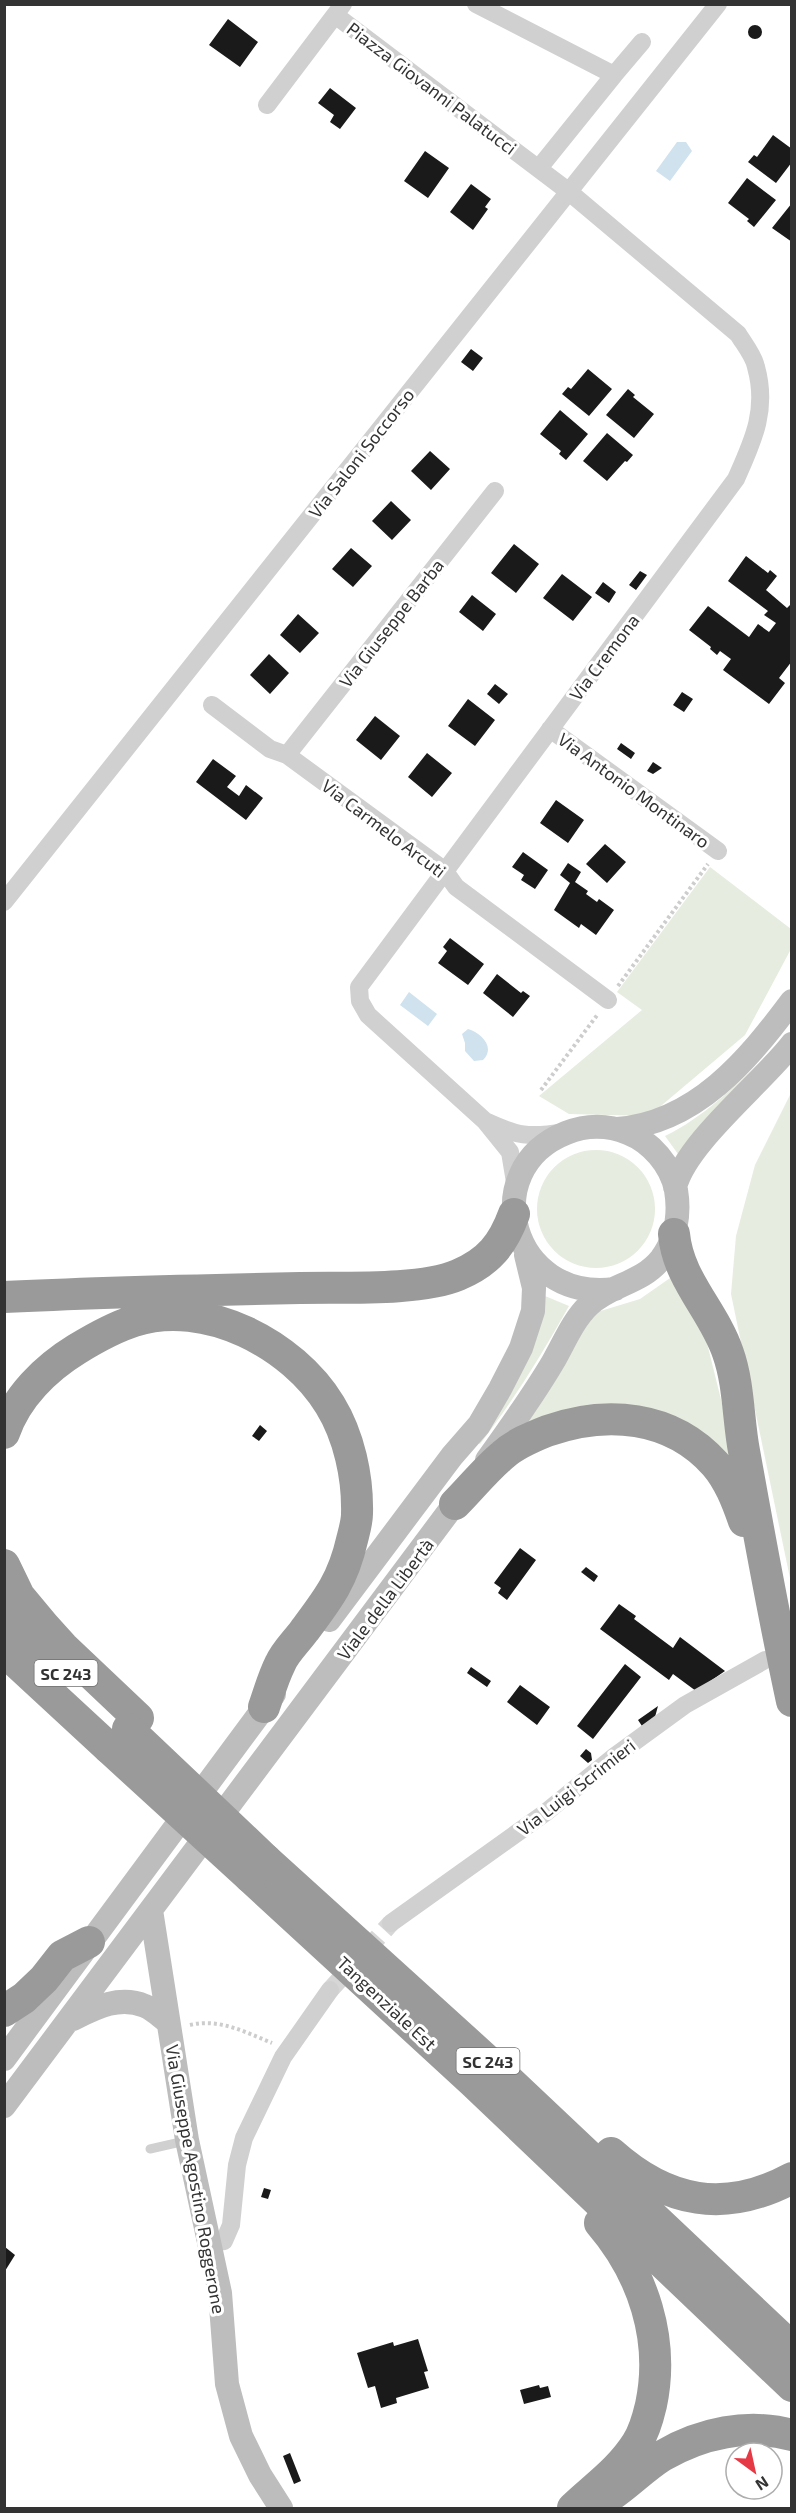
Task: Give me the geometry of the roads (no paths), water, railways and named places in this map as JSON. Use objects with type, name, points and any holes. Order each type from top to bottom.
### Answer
[{"type":"highway","points":[[4,1297],[108,1292],[390,1286],[439,1280],[470,1268],[496,1250],[504,1240],[515,1202]]},
{"type":"highway","points":[[674,1234],[678,1257],[689,1283],[716,1326],[729,1353],[773,1614],[792,1701]]},
{"type":"highway","points":[[4,1433],[27,1391],[60,1360],[90,1341],[135,1320],[168,1316],[209,1319],[246,1332],[279,1349],[307,1376],[330,1404],[345,1438],[355,1474],[358,1515],[347,1560],[335,1590],[280,1663],[264,1707]]},
{"type":"highway","points":[[455,1504],[504,1454],[533,1437],[566,1424],[600,1418],[633,1421],[668,1430],[694,1445],[716,1465],[733,1491],[773,1614]]},
{"type":"highway","points":[[4,1565],[19,1596],[78,1662],[155,1808],[223,1837]]},
{"type":"highway","name":"SC 243","points":[[4,1617],[119,1738]]},
{"type":"highway","name":"SC 243","points":[[4,1650],[119,1738]]},
{"type":"highway","points":[[4,1670],[119,1738],[189,1768],[223,1837]]},
{"type":"highway","name":"Tangenziale Est","points":[[223,1837],[482,2073],[792,2348]]},
{"type":"highway","points":[[4,2011],[24,1998],[44,1979],[62,1956],[89,1942]]},
{"type":"highway","points":[[482,2073],[550,2098],[628,2168],[649,2181],[694,2198],[743,2198],[769,2190],[792,2178]]},
{"type":"highway","points":[[482,2073],[509,2134],[601,2224],[618,2245],[645,2301],[654,2333],[656,2364],[653,2393],[648,2418],[638,2442],[603,2484],[573,2508]]},
{"type":"highway","name":"Tangenziale Est","points":[[482,2073],[792,2386]]},
{"type":"highway","points":[[589,2508],[615,2493],[662,2456],[692,2442],[720,2433],[746,2429],[772,2430],[792,2435]]},
{"type":"main road","name":"Viale della Libertà","points":[[617,1130],[652,1124],[679,1112],[704,1096],[751,1054],[790,1003]]},
{"type":"main road","name":"Viale della Libertà","points":[[675,1187],[679,1172],[696,1151],[792,1044]]},
{"type":"main road","name":"Viale della Libertà","points":[[4,2059],[452,1456],[479,1425],[521,1348],[533,1311],[534,1288],[515,1202],[521,1176],[537,1152],[548,1142],[572,1131],[588,1127],[617,1130],[630,1134],[654,1150],[670,1174],[678,1205],[674,1234],[661,1258],[648,1272],[633,1282],[615,1289],[589,1305],[574,1323],[525,1407],[455,1504],[4,2106]]},
{"type":"main road","name":"Viale della Libertà","points":[[523,1246],[537,1266],[556,1281],[585,1290],[615,1289]]},
{"type":"main road","points":[[127,1891],[151,1910]]},
{"type":"main road","name":"Via Giuseppe Agostino Roggerone","points":[[151,1910],[187,2140],[220,2293],[227,2384],[241,2436],[260,2475],[281,2508]]},
{"type":"main road","points":[[68,2021],[99,2006],[123,2001],[145,2006],[168,2022]]},
{"type":"street","points":[[476,4],[614,75]]},
{"type":"street","name":"Via Saloni Soccorso","points":[[4,902],[718,4]]},
{"type":"street","points":[[267,105],[339,10]]},
{"type":"street","name":"Piazza Giovanni Palatucci","points":[[339,10],[568,191]]},
{"type":"street","points":[[539,168],[642,42]]},
{"type":"street","name":"Via Cremona","points":[[515,1202],[510,1152],[485,1121],[368,1015],[360,1001],[359,987],[736,479],[757,433],[761,400],[756,365],[738,334],[568,191]]},
{"type":"street","name":"Via Giuseppe Barba","points":[[287,755],[495,490]]},
{"type":"street","name":"Via Carmelo Arcuti","points":[[212,705],[270,749],[287,755],[444,870],[456,887],[608,1000]]},
{"type":"street","name":"Via Antonio Montinaro","points":[[550,729],[718,851]]},
{"type":"street","name":"Via Cremona","points":[[485,1121],[511,1133],[529,1136],[572,1131]]},
{"type":"street","name":"Via Luigi Scrimieri","points":[[391,1923],[545,1814],[615,1756],[685,1705],[765,1660]]},
{"type":"street","points":[[211,2243],[224,2241],[231,2225],[237,2165],[244,2139],[283,2057],[330,1990]]},
{"type":"lane","points":[[150,2149],[187,2140]]},
{"type":"water","points":[[677,142],[686,142],[692,151],[670,181],[656,171]]},
{"type":"water","points":[[409,992],[437,1014],[428,1026],[400,1005]]},
{"type":"water","points":[[468,1029],[485,1041],[488,1050],[483,1060],[474,1061],[465,1051],[462,1034]]},
{"type":"tunnel","points":[[330,1990],[391,1923]]}]
